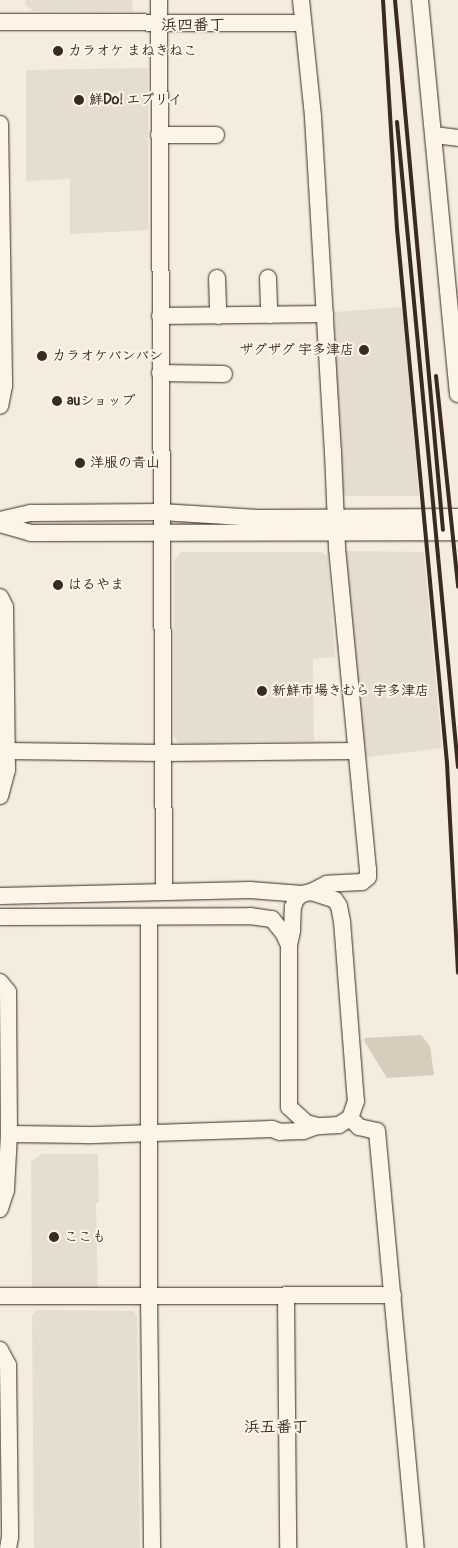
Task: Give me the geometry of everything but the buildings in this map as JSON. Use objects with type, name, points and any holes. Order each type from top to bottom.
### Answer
[{"type":"street","points":[[159,0],[164,891]]},
{"type":"street","points":[[272,1129],[289,1108],[289,945],[292,931],[293,907],[296,899],[327,884],[362,882],[368,877],[355,751],[336,524],[313,117],[301,0]]},
{"type":"street","points":[[420,0],[458,394]]},
{"type":"street","points":[[0,22],[303,23]]},
{"type":"street","points":[[0,124],[4,386],[0,406]]},
{"type":"street","points":[[159,135],[216,135]]},
{"type":"street","points":[[434,135],[458,138]]},
{"type":"street","points":[[217,278],[218,316]]},
{"type":"street","points":[[268,278],[269,314]]},
{"type":"street","points":[[160,316],[325,314]]},
{"type":"street","points":[[160,373],[224,374]]},
{"type":"street","points":[[0,520],[31,513],[161,512],[458,532]]},
{"type":"street","points":[[0,524],[31,533],[161,532],[458,517]]},
{"type":"street","points":[[0,598],[5,607],[7,751],[7,770],[0,796]]},
{"type":"street","points":[[7,751],[163,753],[355,751]]},
{"type":"street","points":[[0,896],[250,890],[306,893],[335,900],[339,906],[342,921],[356,1101],[350,1118],[339,1124],[317,1126],[303,1131],[280,1132],[272,1129],[9,1134]]},
{"type":"street","points":[[0,917],[262,917],[272,920],[280,926],[289,945]]},
{"type":"street","points":[[149,918],[149,1297],[152,1548]]},
{"type":"street","points":[[0,982],[8,992],[9,1134],[6,1190],[0,1209]]},
{"type":"street","points":[[289,1108],[306,1123],[317,1126]]},
{"type":"street","points":[[350,1118],[359,1127],[377,1131],[416,1548]]},
{"type":"street","points":[[0,1296],[393,1295]]},
{"type":"street","points":[[286,1296],[288,1548]]},
{"type":"street","points":[[0,1350],[8,1365],[10,1537],[8,1548]]},
{"type":"shaded area","points":[[26,0],[132,0],[133,12],[33,11],[25,4]]},
{"type":"shaded area","points":[[148,68],[148,230],[70,234],[70,179],[26,181],[26,70]]},
{"type":"shaded area","points":[[403,307],[419,496],[340,496],[334,312]]},
{"type":"shaded area","points":[[344,551],[424,552],[442,748],[360,758]]},
{"type":"shaded area","points":[[181,552],[322,552],[328,557],[335,657],[313,659],[314,741],[179,743],[174,737],[174,560]]},
{"type":"shaded area","points":[[421,1035],[430,1046],[434,1075],[387,1078],[364,1041],[365,1038]]},
{"type":"shaded area","points":[[41,1154],[98,1154],[99,1203],[96,1203],[98,1292],[36,1292],[32,1288],[31,1162]]},
{"type":"shaded area","points":[[37,1310],[133,1311],[137,1316],[140,1548],[34,1548],[32,1315]]},
{"type":"railway","points":[[383,0],[397,229],[447,763],[458,973]]},
{"type":"railway","points":[[395,0],[443,530]]},
{"type":"railway","points":[[397,122],[458,767]]},
{"type":"railway","points":[[436,376],[458,587]]},
{"type":"place","name":"カラオケ まねきねこ","points":[[58,51]]},
{"type":"place","name":"鮮Do! エブリイ","points":[[79,100]]},
{"type":"place","name":"ザグザグ 宇多津店","points":[[364,350]]},
{"type":"place","name":"カラオケバンバン","points":[[42,356]]},
{"type":"place","name":"auショップ","points":[[57,401]]},
{"type":"place","name":"洋服の青山","points":[[80,463]]},
{"type":"place","name":"はるやま","points":[[58,585]]},
{"type":"place","name":"新鮮市場きむら 宇多津店","points":[[262,691]]},
{"type":"place","name":"ここも","points":[[54,1237]]},
{"type":"district","name":"浜四番丁","points":[[193,25]]},
{"type":"district","name":"浜五番丁","points":[[276,1427]]}]
